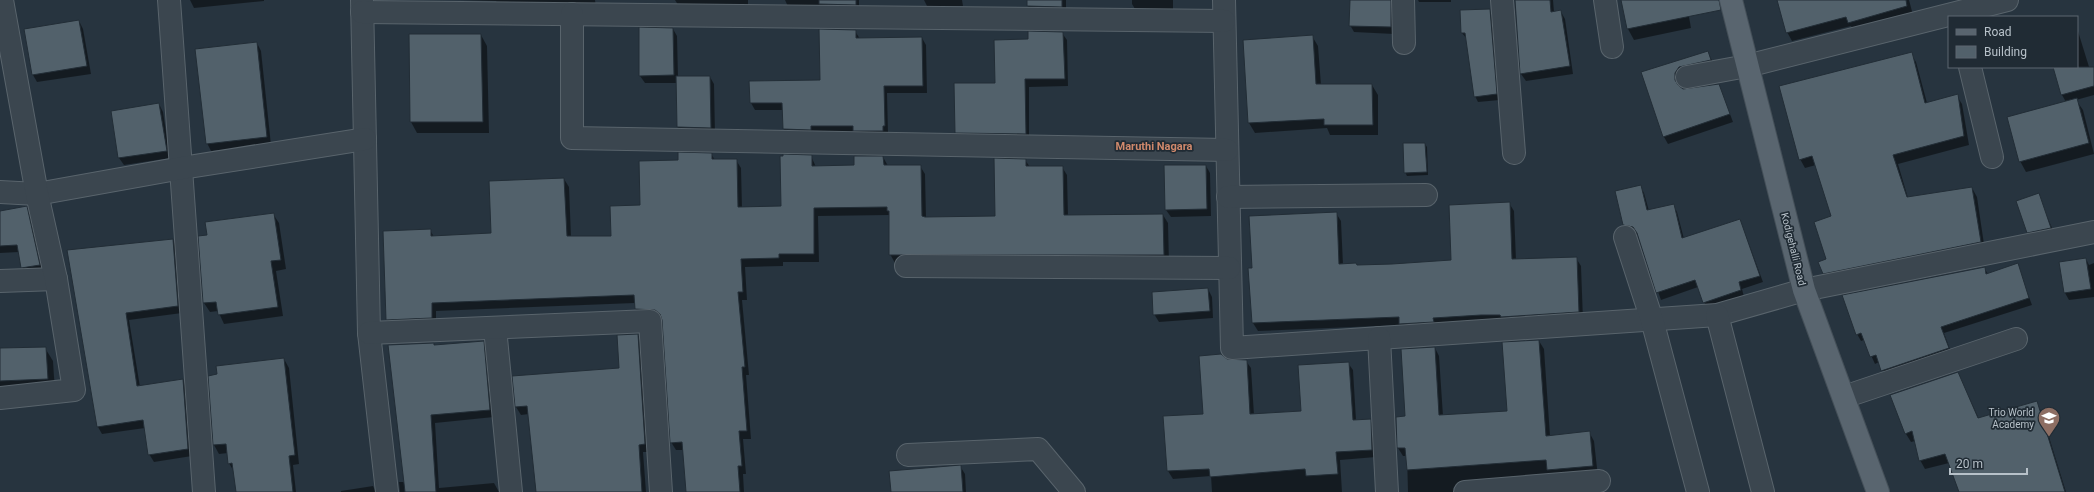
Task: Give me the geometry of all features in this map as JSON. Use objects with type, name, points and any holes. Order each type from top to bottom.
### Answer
[{"type":"main road","name":"Kodigehalli Road","points":[[1731,0],[1804,290],[1878,492]]},
{"type":"street","points":[[0,398],[74,390],[56,279],[37,194],[2,0]]},
{"type":"street","points":[[169,0],[204,492]]},
{"type":"street","points":[[1402,0],[1404,44]]},
{"type":"street","points":[[1502,0],[1514,153]]},
{"type":"street","points":[[1605,0],[1612,47]]},
{"type":"street","points":[[1958,15],[2007,0]]},
{"type":"street","points":[[387,492],[369,333],[362,6],[572,14],[1224,10],[1232,348],[1717,315],[1804,290],[2094,232]]},
{"type":"street","points":[[572,14],[572,138],[1227,150]]},
{"type":"street","points":[[1687,77],[1747,66],[1948,17]]},
{"type":"street","points":[[1970,68],[1992,157]]},
{"type":"street","points":[[0,192],[37,194],[182,168],[365,139]]},
{"type":"street","points":[[1228,197],[1426,195]]},
{"type":"street","points":[[1625,237],[1652,320],[1698,492]]},
{"type":"street","points":[[906,266],[1229,268]]},
{"type":"street","points":[[0,281],[56,279]]},
{"type":"street","points":[[1717,315],[1763,492]]},
{"type":"street","points":[[369,333],[650,321],[661,492]]},
{"type":"street","points":[[495,328],[511,492]]},
{"type":"street","points":[[1379,338],[1387,492]]},
{"type":"street","points":[[1844,397],[2016,340]]},
{"type":"street","points":[[908,455],[1038,449],[1074,492]]},
{"type":"street","points":[[1466,492],[1599,481]]},
{"type":"building","points":[[819,0],[856,0],[856,5],[819,4]]},
{"type":"building","points":[[1027,0],[1062,0],[1062,7],[1027,6]]},
{"type":"building","points":[[1350,0],[1391,0],[1391,27],[1349,26]]},
{"type":"building","points":[[1515,0],[1550,0],[1551,12],[1561,10],[1570,66],[1520,74]]},
{"type":"building","points":[[1621,0],[1719,0],[1721,10],[1627,29]]},
{"type":"building","points":[[1777,0],[1906,0],[1907,6],[1848,23],[1846,17],[1786,33]]},
{"type":"building","points":[[1490,9],[1497,94],[1474,97],[1465,33],[1461,33],[1460,10]]},
{"type":"building","points":[[79,20],[87,66],[32,75],[24,29]]},
{"type":"building","points":[[639,27],[673,28],[674,75],[639,76]]},
{"type":"building","points":[[819,29],[856,30],[856,38],[922,37],[923,86],[884,86],[885,126],[883,126],[883,131],[853,131],[853,126],[811,126],[811,130],[783,129],[782,103],[750,103],[749,81],[820,80]]},
{"type":"building","points":[[1028,31],[1063,32],[1065,79],[1025,79],[1026,134],[955,133],[954,83],[995,83],[994,40],[1028,39]]},
{"type":"building","points":[[409,34],[481,34],[483,122],[410,122]]},
{"type":"building","points":[[1313,35],[1316,84],[1372,84],[1373,125],[1324,125],[1324,119],[1248,123],[1243,40]]},
{"type":"building","points":[[257,42],[267,137],[206,144],[195,49]]},
{"type":"building","points":[[1708,51],[1711,60],[1679,67],[1675,73],[1675,80],[1683,89],[1719,84],[1730,114],[1663,137],[1641,72]]},
{"type":"building","points":[[1912,52],[1925,103],[1958,94],[1964,136],[1893,155],[1907,197],[1972,187],[1981,242],[1823,274],[1818,262],[1826,259],[1814,222],[1831,216],[1812,156],[1799,160],[1779,86]]},
{"type":"building","points":[[2094,67],[2094,86],[2061,95],[2053,68]]},
{"type":"building","points":[[676,76],[710,76],[711,128],[677,127]]},
{"type":"building","points":[[2077,98],[2089,143],[2019,162],[2007,117]]},
{"type":"building","points":[[159,103],[167,151],[118,158],[111,111]]},
{"type":"building","points":[[1403,143],[1425,143],[1427,172],[1404,173]]},
{"type":"building","points":[[678,152],[712,153],[712,159],[737,159],[738,207],[781,206],[780,156],[783,156],[783,154],[812,155],[812,166],[854,165],[854,156],[883,156],[884,165],[921,165],[922,216],[925,217],[995,216],[994,158],[1026,159],[1026,166],[1063,166],[1064,215],[1163,214],[1164,255],[889,255],[889,211],[887,211],[887,207],[814,208],[814,254],[779,254],[779,258],[741,259],[743,292],[738,292],[745,367],[742,367],[747,431],[739,431],[742,466],[738,466],[740,492],[686,492],[682,442],[670,443],[662,320],[660,314],[655,310],[635,309],[634,295],[432,303],[432,318],[386,320],[383,231],[431,229],[431,236],[491,233],[489,181],[564,178],[567,236],[611,236],[610,206],[640,205],[639,161],[678,160]]},
{"type":"building","points":[[1164,165],[1206,165],[1207,209],[1165,210]]},
{"type":"building","points":[[1641,185],[1647,210],[1674,204],[1682,238],[1740,219],[1760,276],[1739,282],[1741,290],[1703,303],[1695,280],[1656,293],[1637,233],[1633,227],[1623,225],[1615,191]]},
{"type":"building","points":[[2039,193],[2051,228],[2027,233],[2016,201]]},
{"type":"building","points":[[1510,202],[1512,259],[1577,257],[1579,312],[1501,317],[1500,315],[1481,315],[1433,318],[1434,322],[1399,324],[1399,317],[1252,323],[1248,268],[1252,268],[1249,216],[1337,212],[1339,264],[1392,264],[1451,260],[1449,205]]},
{"type":"building","points":[[27,206],[40,265],[21,268],[17,245],[0,246],[0,211]]},
{"type":"building","points":[[274,213],[281,260],[271,261],[278,307],[218,315],[216,302],[203,303],[198,236],[207,235],[205,222]]},
{"type":"building","points":[[173,239],[178,306],[126,313],[137,386],[183,379],[188,449],[148,455],[143,420],[97,427],[67,250]]},
{"type":"building","points":[[2086,258],[2091,289],[2064,293],[2059,262]]},
{"type":"building","points":[[2018,263],[2029,298],[1941,327],[1949,348],[1881,371],[1876,355],[1870,357],[1861,333],[1856,335],[1842,295],[1985,267],[1986,274]]},
{"type":"building","points":[[1208,288],[1210,311],[1153,315],[1152,292]]},
{"type":"building","points":[[638,334],[645,444],[639,445],[642,492],[536,492],[527,406],[515,407],[512,376],[619,368],[617,335]]},
{"type":"building","points":[[1539,340],[1546,436],[1590,431],[1593,466],[1547,470],[1546,460],[1407,470],[1405,448],[1397,448],[1396,417],[1405,416],[1401,349],[1435,347],[1439,415],[1507,411],[1502,342]]},
{"type":"building","points":[[484,341],[490,410],[431,415],[436,492],[405,492],[388,345],[434,343],[434,345]]},
{"type":"building","points":[[46,347],[48,379],[0,381],[0,348]]},
{"type":"building","points":[[1221,354],[1227,359],[1247,360],[1250,414],[1301,411],[1298,365],[1349,362],[1353,420],[1371,419],[1372,450],[1336,452],[1338,474],[1306,476],[1305,469],[1210,477],[1209,469],[1167,471],[1163,416],[1203,414],[1199,356]]},
{"type":"building","points":[[284,358],[295,455],[289,456],[293,492],[236,492],[232,463],[228,464],[226,444],[213,445],[208,376],[217,374],[216,366]]},
{"type":"building","points":[[1958,372],[1978,418],[2037,401],[2065,492],[1959,492],[1945,454],[1919,461],[1912,431],[1905,434],[1890,395]]},
{"type":"building","points":[[961,465],[963,492],[891,492],[889,471]]},
{"type":"place","name":"Trio World Academy","points":[[2049,438]]},
{"type":"district","name":"Maruthi Nagara","points":[[1154,146]]}]
